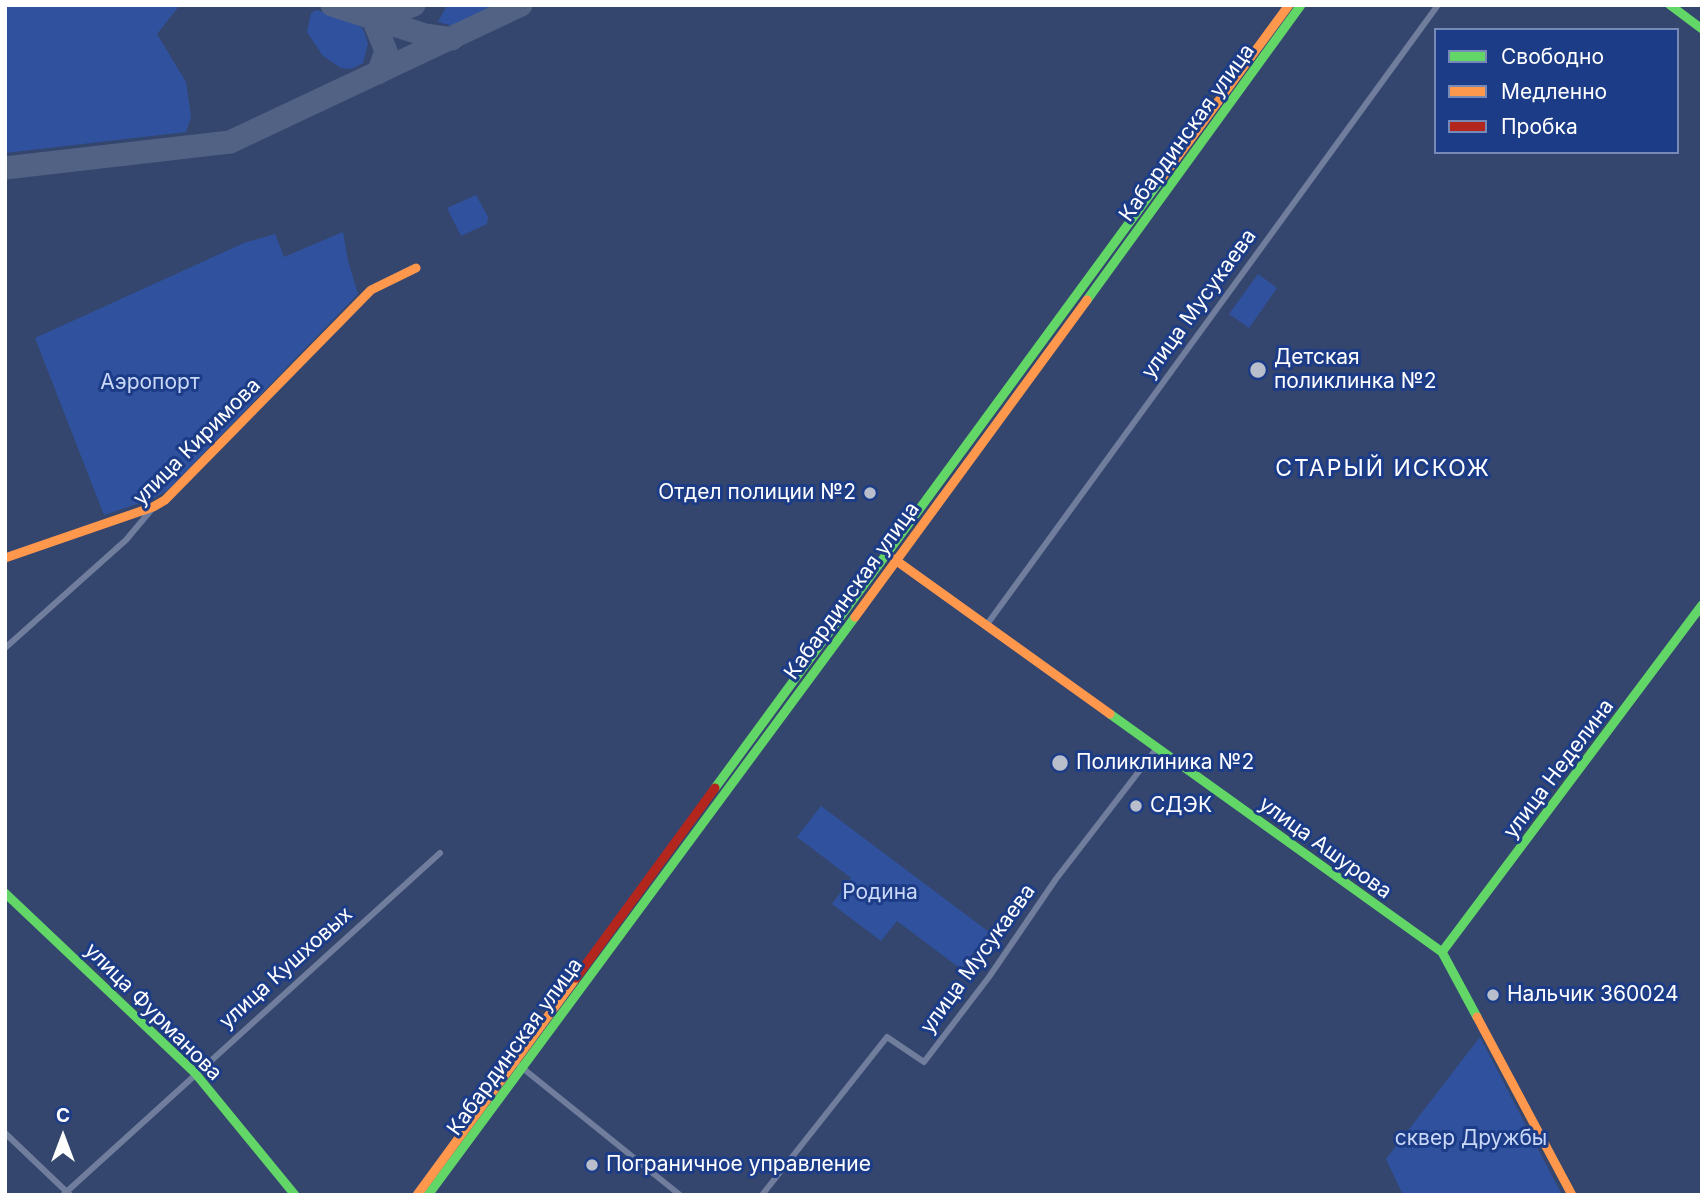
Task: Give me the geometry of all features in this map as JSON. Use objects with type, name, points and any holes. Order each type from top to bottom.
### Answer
[{"type":"main road","name":"Кабардинская улица","points":[[428,1195],[518,1065],[887,554],[1289,5]]},
{"type":"main road","name":"Кабардинская улица","points":[[417,1195],[897,561],[1301,5]]},
{"type":"main road","points":[[1670,5],[1702,29]]},
{"type":"main road","name":"улица Киримова","points":[[153,507],[178,488],[371,290],[416,268]]},
{"type":"main road","points":[[5,558],[153,507]]},
{"type":"main road","name":"улица Ашурова","points":[[887,554],[1442,952],[1573,1195]]},
{"type":"main road","name":"улица Неделина","points":[[1442,952],[1702,605]]},
{"type":"main road","name":"улица Фурманова","points":[[5,893],[195,1073],[295,1195]]},
{"type":"street","name":"улица Мусукаева","points":[[988,624],[1438,5]]},
{"type":"street","name":"улица Киримова","points":[[5,648],[126,540],[153,507]]},
{"type":"street","name":"улица Мусукаева","points":[[762,1195],[887,1037],[924,1062],[989,977],[1056,878],[1157,748]]},
{"type":"street","name":"улица Кушховых","points":[[66,1194],[195,1073],[440,853]]},
{"type":"street","points":[[518,1065],[680,1195]]},
{"type":"street","points":[[5,1133],[66,1194]]},
{"type":"green space","points":[[5,5],[180,5],[157,34],[186,82],[191,117],[186,132],[5,153]]},
{"type":"green space","points":[[447,5],[496,5],[453,26],[438,22]]},
{"type":"green space","points":[[317,10],[357,24],[363,29],[368,43],[363,63],[351,69],[341,68],[323,56],[307,32],[311,13]]},
{"type":"green space","points":[[476,195],[488,217],[487,224],[461,236],[447,208]]},
{"type":"green space","name":"Аэропорт","points":[[343,232],[358,294],[168,490],[152,499],[104,515],[35,338],[244,243],[275,234],[284,257]]},
{"type":"green space","points":[[1258,274],[1277,288],[1249,328],[1229,314]]},
{"type":"green space","name":"Родина","points":[[821,806],[989,932],[961,969],[897,921],[881,941],[832,904],[851,878],[797,837]]},
{"type":"green space","name":"сквер Дружбы","points":[[1480,1037],[1562,1195],[1403,1195],[1386,1159]]},
{"type":"taxiway","points":[[332,5],[425,35],[452,39]]},
{"type":"taxiway","points":[[373,19],[414,5]]},
{"type":"taxiway","points":[[5,168],[230,142],[521,5]]},
{"type":"taxiway","points":[[373,19],[386,51],[378,73]]},
{"type":"traffic: fast","points":[[1087,300],[1301,5]]},
{"type":"traffic: fast","points":[[1670,5],[1702,29]]},
{"type":"traffic: fast","points":[[715,788],[1162,178]]},
{"type":"traffic: fast","points":[[1442,952],[1702,605]]},
{"type":"traffic: fast","points":[[428,1195],[855,617]]},
{"type":"traffic: fast","points":[[1110,714],[1442,952],[1477,1017]]},
{"type":"traffic: fast","points":[[5,893],[195,1073],[295,1195]]},
{"type":"traffic: slow","points":[[1162,178],[1289,5]]},
{"type":"traffic: slow","points":[[5,558],[153,507],[165,500],[371,290],[416,268]]},
{"type":"traffic: slow","points":[[855,617],[1087,300]]},
{"type":"traffic: slow","points":[[894,559],[1110,714]]},
{"type":"traffic: slow","points":[[417,1195],[576,978]]},
{"type":"traffic: slow","points":[[1477,1017],[1572,1195]]},
{"type":"traffic: jam","points":[[576,978],[715,788]]},
{"type":"place","name":"Детская поликлинка №2","points":[[1258,370]]},
{"type":"place","name":"Отдел полиции №2","points":[[870,493]]},
{"type":"place","name":"Поликлиника №2","points":[[1060,763]]},
{"type":"place","name":"СДЭК","points":[[1136,806]]},
{"type":"place","name":"Нальчик 360024","points":[[1493,995]]},
{"type":"place","name":"Пограничное управление","points":[[592,1165]]},
{"type":"district","name":"СТАРЫЙ ИСКОЖ","points":[[1383,469]]}]
